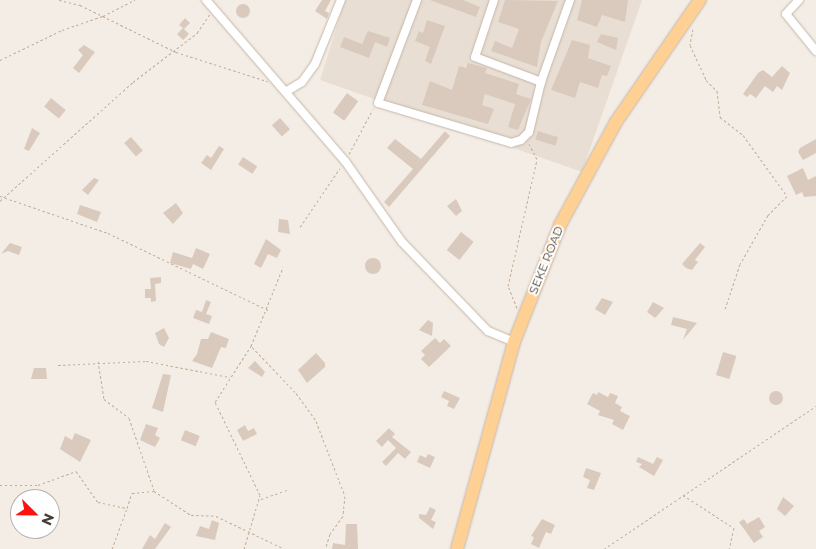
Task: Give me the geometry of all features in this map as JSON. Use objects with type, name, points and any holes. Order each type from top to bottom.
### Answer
[{"type":"main road","name":"SEKE ROAD","points":[[457,549],[514,342],[560,225],[590,165],[685,19],[700,0]]},
{"type":"street","points":[[206,0],[286,89],[345,161],[402,242],[488,331],[514,342]]},
{"type":"street","points":[[286,89],[302,82],[315,64],[341,0]]},
{"type":"street","points":[[417,0],[378,103],[511,143],[525,136],[541,82],[570,0]]},
{"type":"street","points":[[494,0],[475,57],[541,82]]},
{"type":"street","points":[[799,0],[786,14],[816,51]]},
{"type":"path","points":[[59,0],[80,5],[176,52],[286,89]]},
{"type":"path","points":[[0,60],[62,30],[103,16],[135,0]]},
{"type":"path","points":[[0,201],[1,197],[133,82],[176,52],[197,33],[213,9]]},
{"type":"path","points":[[685,19],[694,24],[690,45],[706,80],[717,91],[720,117],[743,135],[787,196],[768,215],[740,264],[725,309]]},
{"type":"path","points":[[521,321],[508,286],[536,160],[525,136]]},
{"type":"path","points":[[1,197],[108,233],[268,310]]},
{"type":"path","points":[[244,549],[260,499],[257,484],[215,402],[252,346],[268,310],[283,267]]},
{"type":"path","points":[[252,346],[296,393],[316,421],[345,496],[343,516],[330,534],[325,549]]},
{"type":"path","points":[[58,365],[98,361],[146,361],[230,378]]},
{"type":"path","points":[[98,361],[104,399],[129,418],[154,491],[191,515],[216,516],[250,535],[285,549]]},
{"type":"path","points":[[604,549],[682,494],[759,447],[816,406]]},
{"type":"path","points":[[0,485],[38,485],[76,471],[98,502],[127,508]]},
{"type":"path","points":[[260,499],[287,490]]},
{"type":"path","points":[[112,549],[132,493],[154,491]]},
{"type":"path","points":[[682,494],[734,528],[729,549]]},
{"type":"shaded area","points":[[345,0],[642,0],[582,172],[320,80]]},
{"type":"building","points":[[322,0],[331,0],[325,11],[329,13],[327,19],[315,11]]},
{"type":"building","points":[[430,0],[463,0],[480,7],[476,17]]},
{"type":"building","points":[[505,0],[558,1],[541,42],[537,67],[491,51],[495,41],[512,48],[519,29],[498,22]]},
{"type":"building","points":[[582,0],[628,0],[625,22],[602,15],[597,27],[577,20]]},
{"type":"building","points":[[240,4],[246,4],[250,11],[246,18],[240,18],[236,14],[236,8]]},
{"type":"building","points":[[185,18],[190,23],[184,29],[189,34],[183,40],[177,34],[183,28],[179,25]]},
{"type":"building","points":[[427,20],[445,26],[431,64],[425,61],[430,47],[415,41],[419,31],[423,33]]},
{"type":"building","points":[[368,31],[390,38],[387,47],[375,42],[369,58],[340,47],[344,37],[362,44]]},
{"type":"building","points":[[601,34],[618,38],[616,50],[597,42]]},
{"type":"building","points":[[572,40],[590,45],[588,58],[611,66],[607,76],[602,75],[598,88],[580,82],[575,98],[551,90]]},
{"type":"building","points":[[84,45],[95,52],[79,73],[73,68],[83,55],[78,50]]},
{"type":"building","points":[[468,63],[487,68],[485,73],[519,84],[516,94],[531,99],[518,130],[508,127],[515,104],[485,94],[482,105],[494,109],[488,124],[422,105],[430,81],[452,90],[459,66],[466,68]]},
{"type":"building","points":[[782,66],[790,73],[782,90],[777,86],[773,92],[765,86],[756,98],[750,94],[747,97],[743,94],[758,73],[763,70],[772,77]]},
{"type":"building","points":[[347,93],[358,101],[344,121],[333,112]]},
{"type":"building","points":[[51,98],[66,110],[59,119],[44,107]]},
{"type":"building","points":[[280,118],[290,129],[282,137],[272,125]]},
{"type":"building","points":[[32,128],[40,133],[29,151],[24,149]]},
{"type":"building","points":[[445,131],[450,136],[389,207],[384,202],[413,169],[387,148],[395,139],[421,159]]},
{"type":"building","points":[[538,131],[558,137],[555,146],[535,140]]},
{"type":"building","points":[[131,137],[143,151],[136,156],[124,143]]},
{"type":"building","points":[[816,139],[816,153],[803,160],[798,152],[800,148]]},
{"type":"building","points":[[219,146],[224,149],[211,170],[201,163],[207,155],[211,158]]},
{"type":"building","points":[[243,157],[257,166],[252,174],[238,165]]},
{"type":"building","points":[[803,168],[808,180],[816,176],[816,196],[804,197],[802,192],[796,195],[787,176]]},
{"type":"building","points":[[94,178],[99,180],[88,195],[82,190]]},
{"type":"building","points":[[456,199],[462,211],[456,216],[447,206]]},
{"type":"building","points":[[176,203],[183,213],[173,224],[163,213]]},
{"type":"building","points":[[80,205],[101,212],[97,222],[77,214]]},
{"type":"building","points":[[279,219],[288,220],[290,234],[278,232]]},
{"type":"building","points":[[461,232],[474,242],[459,260],[447,250]]},
{"type":"building","points":[[266,239],[281,250],[277,258],[268,254],[261,268],[254,264]]},
{"type":"building","points":[[10,243],[22,247],[19,255],[8,251],[1,254]]},
{"type":"building","points":[[700,243],[705,247],[695,260],[698,262],[692,270],[686,268],[682,264]]},
{"type":"building","points":[[196,248],[210,254],[203,269],[193,264],[191,269],[170,263],[173,252],[192,258]]},
{"type":"building","points":[[373,258],[379,260],[381,266],[379,272],[373,274],[367,272],[365,266],[367,260]]},
{"type":"building","points":[[161,277],[161,283],[155,284],[156,301],[151,302],[151,298],[145,298],[145,289],[151,289],[150,278]]},
{"type":"building","points":[[602,298],[613,302],[605,315],[595,309]]},
{"type":"building","points":[[206,300],[211,302],[206,314],[212,316],[209,324],[193,318],[196,310],[202,312]]},
{"type":"building","points":[[653,302],[664,308],[655,318],[647,312]]},
{"type":"building","points":[[673,317],[697,323],[683,340],[687,329],[671,325]]},
{"type":"building","points":[[428,320],[433,323],[432,336],[419,330]]},
{"type":"building","points":[[164,328],[169,338],[164,347],[159,344],[155,333]]},
{"type":"building","points":[[211,332],[229,339],[226,348],[221,347],[212,368],[192,361],[197,354],[201,339],[208,339]]},
{"type":"building","points":[[435,338],[440,343],[444,339],[451,346],[429,367],[421,359],[425,355],[421,351]]},
{"type":"building","points":[[723,352],[736,356],[729,379],[716,375]]},
{"type":"building","points":[[316,353],[325,363],[325,367],[307,383],[298,370]]},
{"type":"building","points":[[255,361],[265,372],[262,377],[248,368]]},
{"type":"building","points":[[34,368],[46,368],[47,379],[31,379]]},
{"type":"building","points":[[163,374],[171,375],[163,412],[152,408]]},
{"type":"building","points":[[444,391],[460,398],[454,409],[447,406],[449,401],[441,397]]},
{"type":"building","points":[[776,391],[781,393],[783,398],[781,403],[776,405],[771,403],[769,398],[771,393]]},
{"type":"building","points":[[598,392],[608,397],[610,393],[618,396],[615,403],[622,407],[620,411],[630,416],[623,430],[612,424],[614,420],[598,415],[600,411],[587,404],[593,393],[597,395]]},
{"type":"building","points":[[146,424],[158,428],[155,435],[160,438],[155,447],[140,440]]},
{"type":"building","points":[[245,425],[248,431],[254,428],[257,434],[243,441],[237,430]]},
{"type":"building","points":[[389,428],[395,434],[392,437],[411,452],[405,459],[398,453],[386,466],[382,462],[396,448],[388,440],[382,447],[376,441]]},
{"type":"building","points":[[185,430],[200,436],[196,446],[181,440]]},
{"type":"building","points":[[75,433],[91,440],[80,462],[60,449],[65,436],[72,440]]},
{"type":"building","points":[[428,454],[435,457],[430,468],[417,462],[420,455],[426,458]]},
{"type":"building","points":[[638,457],[653,464],[657,457],[663,460],[654,476],[639,467],[642,464],[636,462]]},
{"type":"building","points":[[586,468],[601,473],[594,490],[587,488],[590,480],[583,477]]},
{"type":"building","points":[[783,497],[794,506],[785,516],[777,509]]},
{"type":"building","points":[[430,507],[436,510],[431,520],[436,522],[433,529],[419,518],[419,514],[426,515]]},
{"type":"building","points":[[759,517],[765,527],[759,531],[763,537],[754,543],[739,522],[744,519],[747,524]]},
{"type":"building","points":[[542,519],[555,525],[551,534],[546,532],[539,548],[531,544],[534,537],[531,536]]},
{"type":"building","points":[[212,520],[219,523],[215,540],[196,536],[200,526],[209,529]]},
{"type":"building","points":[[165,523],[171,527],[155,549],[142,549],[150,535],[155,539]]},
{"type":"building","points":[[346,524],[357,524],[358,549],[332,549],[333,543],[345,545]]}]
